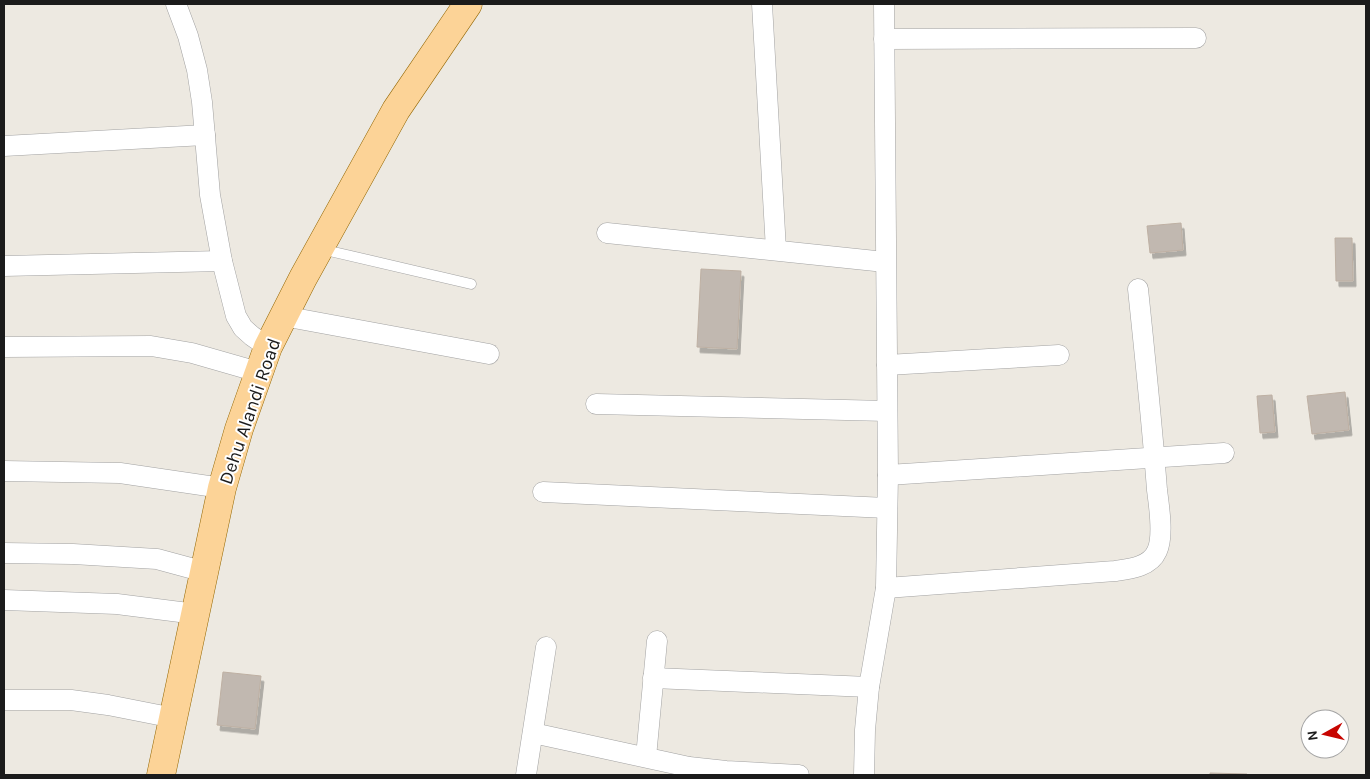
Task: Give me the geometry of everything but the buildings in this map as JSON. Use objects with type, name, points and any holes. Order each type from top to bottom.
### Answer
[{"type":"main road","name":"Dehu Alandi Road","points":[[161,775],[222,488],[238,429],[258,372],[283,316],[396,110],[468,4]]},
{"type":"street","points":[[176,4],[188,36],[197,70],[210,195],[222,261],[236,316],[243,328],[268,347]]},
{"type":"street","points":[[762,4],[776,250]]},
{"type":"street","points":[[864,775],[865,730],[869,687],[886,588],[888,475],[884,4]]},
{"type":"street","points":[[884,39],[1196,38]]},
{"type":"street","points":[[4,146],[205,135]]},
{"type":"street","points":[[607,233],[886,262]]},
{"type":"street","points":[[4,266],[222,261]]},
{"type":"street","points":[[886,588],[1115,571],[1133,568],[1148,562],[1158,550],[1160,533],[1155,458],[1138,289]]},
{"type":"street","points":[[283,316],[489,354]]},
{"type":"street","points":[[4,347],[151,346],[192,353],[258,372]]},
{"type":"street","points":[[887,365],[1058,355]]},
{"type":"street","points":[[596,404],[887,411]]},
{"type":"street","points":[[888,475],[1224,453]]},
{"type":"street","points":[[4,471],[120,473],[222,488]]},
{"type":"street","points":[[543,492],[887,508]]},
{"type":"street","points":[[4,553],[73,554],[156,559],[205,572]]},
{"type":"street","points":[[4,600],[117,604],[196,614]]},
{"type":"street","points":[[646,757],[657,642]]},
{"type":"street","points":[[526,775],[546,647]]},
{"type":"street","points":[[654,678],[869,687]]},
{"type":"street","points":[[4,700],[71,700],[174,718]]},
{"type":"street","points":[[532,733],[689,767],[799,775]]},
{"type":"lane","points":[[320,249],[471,284]]}]
